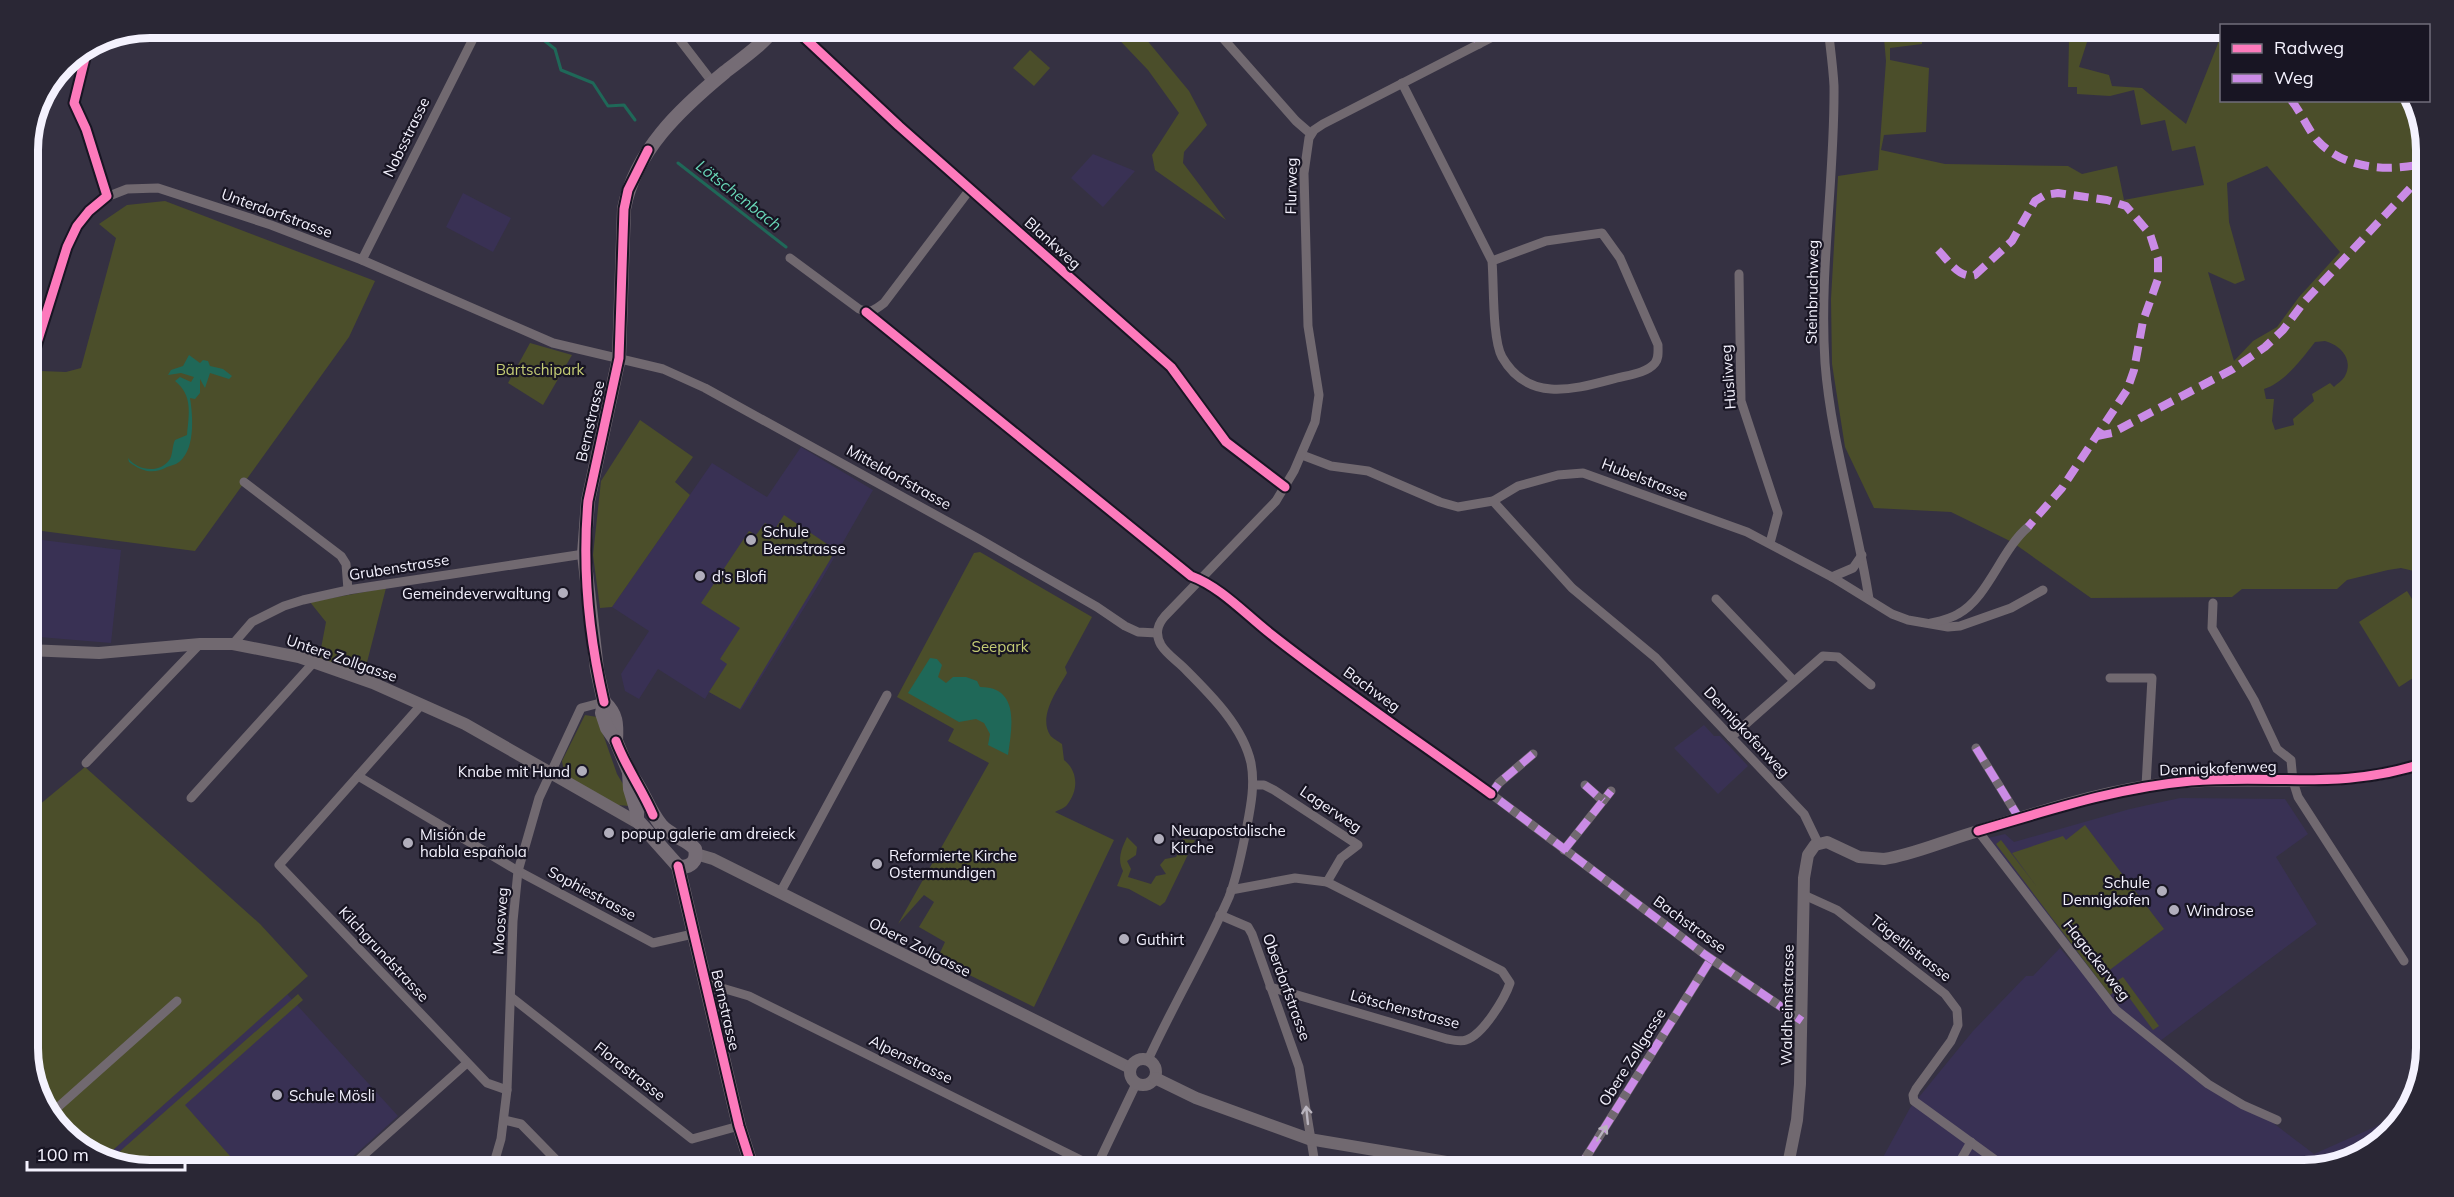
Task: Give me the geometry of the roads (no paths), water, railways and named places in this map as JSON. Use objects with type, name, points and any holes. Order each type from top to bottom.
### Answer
[{"type":"main road","name":"Bernstrasse","points":[[696,854],[692,845],[683,842],[666,830],[653,815],[640,785],[629,772],[616,741],[617,724],[613,710],[604,702],[597,670],[584,554],[588,501],[619,358],[624,209],[628,190],[653,142],[666,126],[712,83],[767,38]]},
{"type":"main road","name":"Bernstrasse","points":[[629,772],[630,789],[638,818],[674,862],[739,1126],[750,1160]]},
{"type":"main road","points":[[638,818],[644,810],[653,815]]},
{"type":"main road","points":[[683,842],[673,847],[674,862],[691,865],[696,854]]},
{"type":"street","name":"Nobsstrasse","points":[[362,260],[473,38]]},
{"type":"street","points":[[677,38],[712,83]]},
{"type":"street","name":"Blankweg","points":[[805,38],[899,126],[1171,367],[1226,442],[1285,487]]},
{"type":"street","points":[[1223,38],[1296,121],[1311,134],[1323,124],[1491,38]]},
{"type":"street","points":[[1477,38],[1479,44]]},
{"type":"street","name":"Steinbruchweg","points":[[1829,38],[1834,85],[1825,303],[1825,362],[1832,416],[1862,555],[1869,599]]},
{"type":"street","points":[[1402,83],[1492,261],[1497,337],[1501,355],[1513,372],[1533,386],[1565,391],[1641,372],[1654,365],[1658,358],[1658,345],[1620,258],[1602,232],[1546,241],[1492,261]]},
{"type":"street","name":"Flurweg","points":[[1285,487],[1302,455],[1317,413],[1318,384],[1308,326],[1304,173],[1311,134]]},
{"type":"street","name":"Unterdorfstrasse","points":[[38,340],[67,247],[77,226],[104,198],[127,189],[158,188],[362,260],[553,344],[619,358]]},
{"type":"street","points":[[790,258],[859,309],[866,312],[875,311],[884,303],[971,188]]},
{"type":"street","name":"Hüsliweg","points":[[1739,273],[1741,401],[1778,513],[1770,543]]},
{"type":"street","name":"Mitteldorfstrasse","points":[[619,358],[663,369],[705,388],[979,539],[1125,626],[1143,633],[1157,633]]},
{"type":"street","name":"Hubelstrasse","points":[[1302,455],[1330,466],[1368,471],[1448,505],[1468,506],[1493,501],[1518,486],[1558,475],[1583,473],[1747,532],[1832,577],[1902,618],[1948,627],[1967,625],[2011,608],[2043,590]]},
{"type":"street","points":[[244,482],[341,555],[346,564],[348,590]]},
{"type":"street","points":[[1148,1060],[1231,890],[1250,814],[1253,784],[1250,761],[1241,737],[1225,713],[1190,673],[1164,649],[1157,633],[1159,624],[1265,514],[1285,487]]},
{"type":"street","name":"Dennigkofenweg","points":[[1493,501],[1572,588],[1656,658],[1804,814],[1818,843],[1829,843],[1859,857],[1884,859],[2098,795],[2146,786],[2220,780],[2293,781],[2367,778],[2416,765]]},
{"type":"street","points":[[1931,623],[1956,615],[1970,605],[2012,542],[2028,527]]},
{"type":"street","name":"Grubenstrasse","points":[[233,644],[248,625],[273,610],[303,600],[348,590],[584,554]]},
{"type":"street","points":[[1832,577],[1853,568],[1862,555]]},
{"type":"street","points":[[1716,599],[1794,681]]},
{"type":"street","name":"Dennigkofenweg","points":[[2213,603],[2212,628],[2254,700],[2277,749],[2291,760],[2293,781]]},
{"type":"street","points":[[86,763],[200,644]]},
{"type":"street","name":"Untere Zollgasse","points":[[38,650],[99,653],[200,644],[233,644],[314,662],[422,704],[486,735],[619,811],[638,818]]},
{"type":"street","points":[[1731,737],[1823,656],[1830,654],[1838,657],[1871,685]]},
{"type":"street","points":[[191,798],[314,662]]},
{"type":"street","name":"Dennigkofenweg","points":[[2110,678],[2152,678],[2146,786]]},
{"type":"street","points":[[780,893],[887,695]]},
{"type":"street","name":"Moosweg","points":[[494,1160],[504,1120],[507,1090],[513,921],[518,871],[539,798],[581,708],[604,702]]},
{"type":"street","points":[[358,776],[422,704]]},
{"type":"street","points":[[1976,748],[2019,818]]},
{"type":"street","name":"Bachstrasse","points":[[1533,754],[1499,783],[1491,794],[1711,959],[1802,1021]]},
{"type":"street","name":"Kilchgrundstrasse","points":[[358,776],[279,865],[466,1063],[487,1083],[507,1090]]},
{"type":"street","name":"Sophiestrasse","points":[[358,776],[518,871],[653,943],[693,934]]},
{"type":"street","points":[[2293,781],[2298,797],[2404,961]]},
{"type":"street","name":"Lagerweg","points":[[1253,784],[1264,785],[1274,790],[1358,845],[1341,858],[1327,882]]},
{"type":"street","points":[[1585,786],[1603,801]]},
{"type":"street","points":[[1564,850],[1611,791]]},
{"type":"street","name":"Hagackerweg","points":[[1977,831],[2116,1011],[2208,1084],[2243,1105],[2277,1120]]},
{"type":"street","name":"Waldheimstrasse","points":[[1789,1160],[1797,1120],[1802,1021],[1804,895],[1808,855],[1818,843]]},
{"type":"street","name":"Obere Zollgasse","points":[[696,854],[713,859],[1130,1068]]},
{"type":"street","points":[[1231,890],[1295,878],[1327,882]]},
{"type":"street","name":"Lötschenstrasse","points":[[1270,987],[1447,1040],[1466,1041],[1478,1032],[1505,998],[1510,983],[1502,971],[1327,882]]},
{"type":"street","name":"Tägetlistrasse","points":[[1804,895],[1837,910],[1900,957],[1952,1002],[1959,1018],[1958,1026],[1951,1041],[1913,1095],[1914,1101],[1995,1160]]},
{"type":"street","name":"Oberdorfstrasse","points":[[1220,915],[1249,929],[1299,1067],[1309,1139],[1315,1160]]},
{"type":"street","name":"Obere Zollgasse","points":[[1584,1160],[1711,959]]},
{"type":"street","name":"Alpenstrasse","points":[[705,983],[749,996],[1079,1160]]},
{"type":"street","name":"Florastrasse","points":[[511,997],[692,1139],[739,1126]]},
{"type":"street","points":[[56,1109],[177,1001]]},
{"type":"street","points":[[1137,1060],[1148,1060],[1154,1066],[1155,1078],[1148,1084],[1136,1084],[1130,1078],[1130,1068],[1137,1060]]},
{"type":"street","points":[[358,1160],[466,1063]]},
{"type":"street","points":[[1155,1078],[1196,1098],[1309,1139],[1434,1160]]},
{"type":"street","points":[[1101,1160],[1136,1084]]},
{"type":"street","points":[[504,1120],[522,1124],[556,1160]]},
{"type":"street","points":[[1961,1160],[1971,1142]]},
{"type":"waterway","name":"Lötschenbach","points":[[541,38],[555,49],[561,70],[593,83],[608,106],[624,105],[635,120]]},
{"type":"waterway","name":"Lötschenbach","points":[[678,163],[786,247]]},
{"type":"place","name":"Schule Bernstrasse","points":[[751,540]]},
{"type":"place","name":"d's Blofi","points":[[700,576]]},
{"type":"place","name":"Gemeindeverwaltung","points":[[563,593]]},
{"type":"place","name":"Knabe mit Hund","points":[[582,771]]},
{"type":"place","name":"popup galerie am dreieck","points":[[609,833]]},
{"type":"place","name":"Neuapostolische Kirche","points":[[1159,839]]},
{"type":"place","name":"Misión de habla española","points":[[408,843]]},
{"type":"place","name":"Reformierte Kirche Ostermundigen","points":[[877,864]]},
{"type":"place","name":"Schule Dennigkofen","points":[[2162,891]]},
{"type":"place","name":"Windrose","points":[[2174,910]]},
{"type":"place","name":"Guthirt","points":[[1124,939]]},
{"type":"place","name":"Schule Mösli","points":[[277,1095]]},
{"type":"park label","name":"Bärtschipark","points":[[540,369]]},
{"type":"park label","name":"Seepark","points":[[1000,646]]}]
